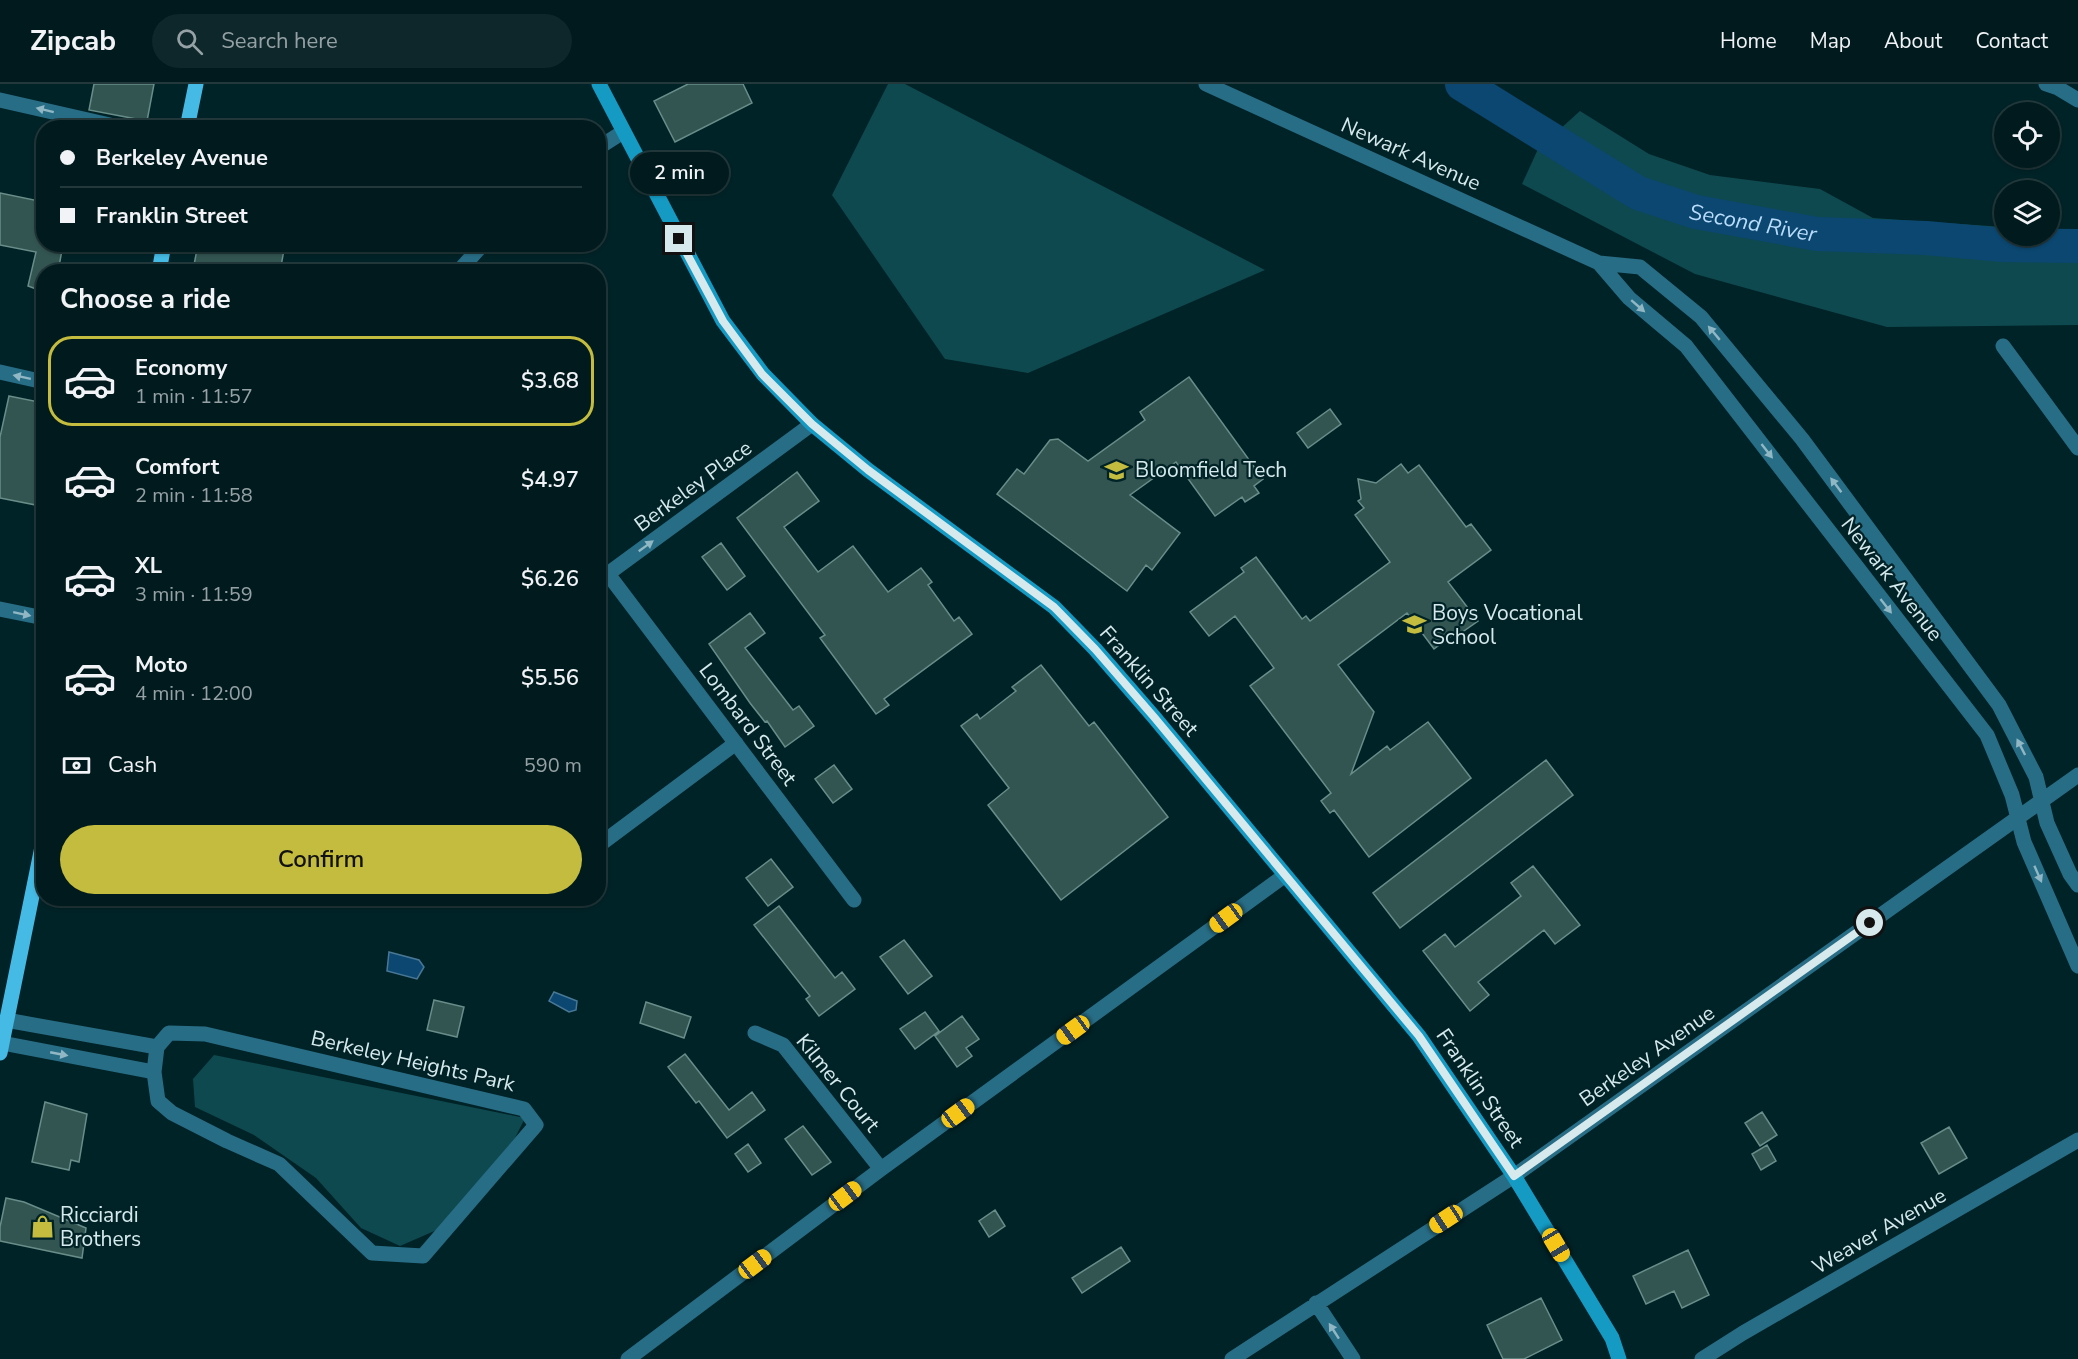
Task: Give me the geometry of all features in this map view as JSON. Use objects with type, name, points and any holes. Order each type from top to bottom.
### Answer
[{"type":"main road","points":[[189,120],[196,84]]},
{"type":"main road","name":"Franklin Street","points":[[599,84],[723,321],[762,374],[812,424],[868,470],[1054,607],[1095,649],[1419,1036],[1514,1176],[1611,1338],[1619,1359]]},
{"type":"main road","points":[[1,1048],[36,877]]},
{"type":"street","name":"Newark Avenue","points":[[1206,84],[1599,262],[1640,267],[1701,316],[1787,421],[1999,705],[2036,777],[2047,823],[2070,874],[2078,885]]},
{"type":"street","points":[[2046,84],[2078,100]]},
{"type":"street","points":[[0,100],[88,120]]},
{"type":"street","points":[[606,143],[623,132]]},
{"type":"street","points":[[465,264],[476,252]]},
{"type":"street","name":"Newark Avenue","points":[[1599,262],[1629,298],[1686,346],[1987,735],[2012,795],[2024,842],[2078,966]]},
{"type":"street","points":[[2003,346],[2078,448]]},
{"type":"street","points":[[0,372],[36,380]]},
{"type":"street","name":"Berkeley Place","points":[[606,575],[812,424]]},
{"type":"street","name":"Lombard Street","points":[[606,581],[736,743],[854,900]]},
{"type":"street","points":[[0,609],[36,616]]},
{"type":"street","points":[[606,840],[736,743]]},
{"type":"street","name":"Berkeley Avenue","points":[[1232,1359],[1514,1176],[2078,775]]},
{"type":"street","points":[[628,1359],[881,1169],[1284,876]]},
{"type":"street","points":[[6,1020],[157,1047]]},
{"type":"street","name":"Berkeley Heights Park","points":[[169,1033],[205,1034],[524,1109],[536,1125],[423,1256],[372,1253],[279,1164],[172,1113],[158,1101],[154,1072],[157,1047],[169,1033]]},
{"type":"street","name":"Kilmer Court","points":[[755,1033],[783,1045],[881,1169]]},
{"type":"street","points":[[1,1048],[154,1072]]},
{"type":"street","name":"Weaver Avenue","points":[[1702,1359],[1743,1333],[2078,1140]]},
{"type":"street","points":[[1316,1303],[1353,1359]]},
{"type":"shaded area","points":[[888,84],[905,84],[1265,270],[1028,373],[945,359],[832,195]]},
{"type":"shaded area","points":[[1580,111],[1649,154],[1710,175],[1820,189],[1873,218],[1994,226],[1994,246],[2060,246],[2060,230],[2078,229],[2078,325],[1887,327],[1695,274],[1522,184],[1538,149]]},
{"type":"shaded area","points":[[389,952],[419,960],[424,967],[417,979],[387,971]]},
{"type":"shaded area","points":[[554,992],[577,1001],[576,1010],[569,1012],[549,1001]]},
{"type":"shaded area","points":[[214,1055],[525,1118],[515,1138],[439,1229],[400,1246],[361,1228],[316,1178],[254,1135],[195,1107],[193,1079]]},
{"type":"building","points":[[94,84],[154,84],[147,120],[89,110]]},
{"type":"building","points":[[688,84],[743,84],[752,103],[675,142],[654,101]]},
{"type":"building","points":[[0,193],[36,200],[36,252],[0,245]]},
{"type":"building","points":[[36,252],[62,252],[59,264],[36,264],[36,289],[28,286]]},
{"type":"building","points":[[196,252],[284,252],[281,264],[194,264]]},
{"type":"building","points":[[1189,377],[1263,479],[1254,486],[1259,493],[1245,502],[1242,497],[1215,516],[1176,462],[1130,495],[1180,533],[1152,570],[1146,565],[1127,591],[997,494],[1017,469],[1024,474],[1050,440],[1058,439],[1088,461],[1145,420],[1140,412]]},
{"type":"building","points":[[9,396],[36,401],[36,505],[0,498],[0,437]]},
{"type":"building","points":[[1330,409],[1341,424],[1308,448],[1297,433]]},
{"type":"building","points":[[1401,464],[1408,473],[1419,465],[1466,527],[1471,524],[1491,550],[1448,582],[1478,621],[1461,633],[1459,630],[1434,649],[1407,613],[1338,665],[1374,712],[1351,774],[1387,746],[1390,750],[1428,722],[1471,778],[1369,857],[1334,810],[1330,813],[1321,801],[1331,793],[1250,686],[1274,668],[1235,616],[1209,636],[1190,612],[1244,572],[1241,568],[1256,557],[1302,619],[1306,616],[1310,621],[1390,562],[1355,515],[1364,508],[1358,501],[1361,499],[1358,479],[1376,483]]},
{"type":"building","points":[[797,472],[819,501],[784,527],[818,572],[853,546],[888,592],[921,568],[932,582],[928,585],[954,621],[959,617],[972,634],[884,699],[889,705],[876,714],[820,638],[825,635],[737,518]]},
{"type":"building","points":[[721,543],[745,576],[727,590],[702,557]]},
{"type":"building","points":[[750,613],[765,633],[745,648],[793,710],[799,706],[814,726],[785,747],[767,721],[765,722],[750,703],[709,644]]},
{"type":"building","points":[[1041,665],[1089,726],[1094,722],[1168,817],[1061,900],[988,805],[1009,788],[961,726],[977,714],[980,719],[1016,691],[1012,687]]},
{"type":"building","points":[[1546,760],[1573,795],[1400,928],[1373,893]]},
{"type":"building","points":[[834,765],[852,789],[833,803],[815,779]]},
{"type":"building","points":[[771,859],[793,887],[768,906],[746,878]]},
{"type":"building","points":[[1533,866],[1580,925],[1555,944],[1544,930],[1478,982],[1489,995],[1470,1011],[1423,951],[1445,934],[1455,947],[1521,896],[1511,883]]},
{"type":"building","points":[[779,906],[835,978],[842,972],[855,989],[819,1016],[806,999],[810,996],[754,925]]},
{"type":"building","points":[[904,940],[932,976],[908,994],[880,957]]},
{"type":"building","points":[[434,1000],[464,1007],[457,1037],[427,1030]]},
{"type":"building","points":[[646,1002],[691,1017],[684,1038],[640,1023]]},
{"type":"building","points":[[925,1012],[939,1031],[915,1049],[900,1029]]},
{"type":"building","points":[[962,1016],[979,1039],[966,1048],[972,1056],[957,1067],[935,1036]]},
{"type":"building","points":[[685,1054],[729,1110],[752,1092],[765,1110],[727,1138],[699,1101],[696,1103],[668,1067]]},
{"type":"building","points":[[45,1102],[87,1114],[79,1162],[71,1160],[69,1170],[32,1162]]},
{"type":"building","points":[[1762,1112],[1777,1135],[1760,1146],[1745,1123]]},
{"type":"building","points":[[803,1126],[831,1162],[812,1175],[785,1139]]},
{"type":"building","points":[[1949,1127],[1967,1158],[1939,1174],[1921,1143]]},
{"type":"building","points":[[748,1144],[761,1163],[748,1172],[735,1154]]},
{"type":"building","points":[[1767,1145],[1776,1161],[1761,1170],[1752,1154]]},
{"type":"building","name":"Ricciardi Brothers","points":[[6,1198],[24,1202],[86,1228],[82,1258],[0,1241],[0,1227]]},
{"type":"building","points":[[995,1210],[1005,1226],[989,1237],[979,1221]]},
{"type":"building","points":[[1121,1247],[1130,1261],[1082,1293],[1072,1278]]},
{"type":"building","points":[[1688,1250],[1709,1295],[1682,1308],[1674,1291],[1646,1304],[1633,1276]]},
{"type":"building","points":[[1541,1298],[1562,1340],[1524,1359],[1503,1359],[1487,1325]]},
{"type":"waterway","name":"Second River","points":[[1462,84],[1638,193],[1696,212],[1817,234],[1926,238],[2003,245],[2078,246]]},
{"type":"place","name":"Bloomfield Tech","points":[[1117,470]]},
{"type":"place","name":"Boys Vocational School","points":[[1414,625]]},
{"type":"place","name":"Ricciardi Brothers","points":[[42,1227]]},
{"type":"route","points":[[679,239],[723,321],[762,374],[812,424],[868,470],[1054,607],[1095,649],[1419,1036],[1514,1176],[1870,923]]}]
